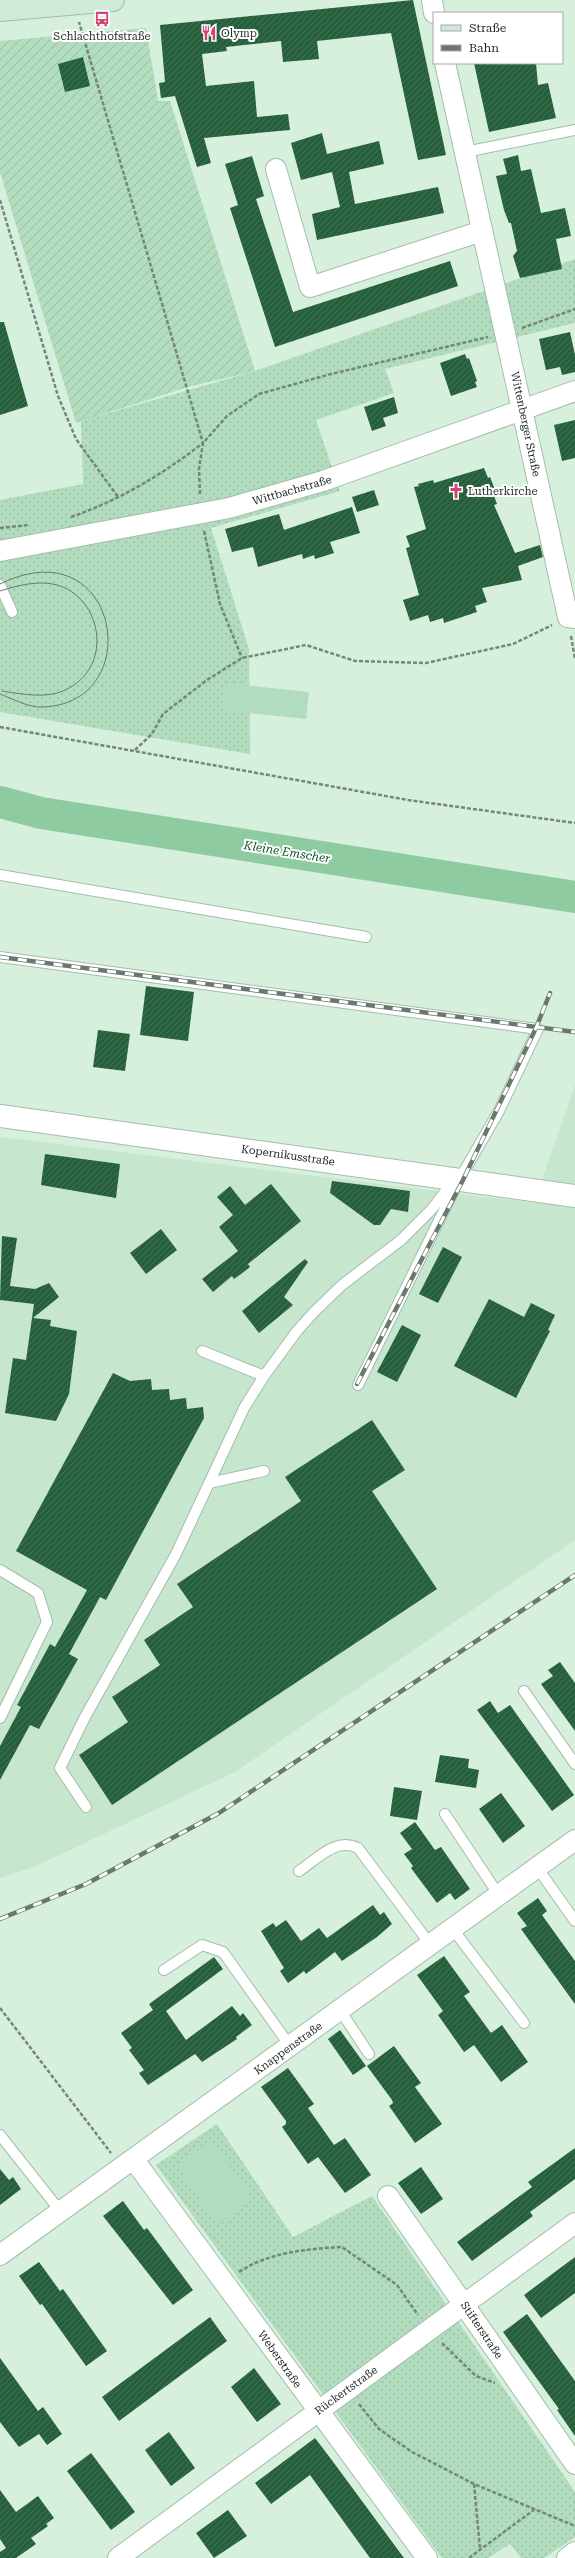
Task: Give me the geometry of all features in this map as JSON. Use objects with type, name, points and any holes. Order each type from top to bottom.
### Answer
[{"type":"main road","points":[[0,10],[113,0]]},
{"type":"street","points":[[432,0],[434,12]]},
{"type":"street","name":"Wittenberger Straße","points":[[445,64],[505,333],[571,618]]},
{"type":"street","points":[[276,169],[310,287],[482,231]]},
{"type":"street","name":"Wittbachstraße","points":[[0,551],[229,508],[323,481],[575,391]]},
{"type":"street","name":"Kopernikusstraße","points":[[0,1116],[575,1196]]},
{"type":"street","name":"Knappenstraße","points":[[0,2255],[128,2164],[536,1866],[575,1840]]},
{"type":"street","name":"Weberstraße","points":[[128,2164],[225,2281],[317,2411],[427,2558]]},
{"type":"street","name":"Stifterstraße","points":[[388,2196],[575,2464]]},
{"type":"street","name":"Rückertstraße","points":[[118,2558],[575,2223]]},
{"type":"street","points":[[567,2558],[575,2552]]},
{"type":"lane","points":[[465,152],[575,130]]},
{"type":"lane","points":[[0,584],[12,612]]},
{"type":"lane","points":[[0,875],[366,937]]},
{"type":"lane","points":[[0,957],[538,1029],[499,1111],[456,1179],[432,1209],[401,1240],[342,1285],[296,1331],[264,1376],[244,1408],[176,1554],[85,1717],[60,1768],[86,1807]]},
{"type":"lane","points":[[358,1385],[456,1179]]},
{"type":"lane","points":[[202,1351],[264,1376]]},
{"type":"lane","points":[[209,1483],[264,1471]]},
{"type":"lane","points":[[0,1570],[38,1593],[47,1622],[0,1718]]},
{"type":"lane","points":[[524,1691],[575,1764]]},
{"type":"lane","points":[[445,1814],[498,1894]]},
{"type":"lane","points":[[299,1871],[338,1844],[352,1844],[358,1848],[430,1944]]},
{"type":"lane","points":[[536,1866],[575,1920]]},
{"type":"lane","points":[[452,1928],[524,2024]]},
{"type":"lane","points":[[164,1970],[202,1945],[223,1952],[290,2046]]},
{"type":"lane","points":[[340,2010],[369,2054]]},
{"type":"lane","points":[[0,2135],[61,2212]]},
{"type":"path","points":[[74,3],[203,443],[199,469],[200,514],[220,604],[242,658]]},
{"type":"path","points":[[0,200],[58,396],[76,439],[118,497]]},
{"type":"path","points":[[67,518],[100,507],[169,470],[203,443],[227,416],[259,394],[331,374],[505,333],[575,309]]},
{"type":"path","points":[[0,528],[30,524]]},
{"type":"path","points":[[134,750],[152,734],[163,714],[207,680],[242,658],[306,645],[355,661],[426,663],[513,644],[571,618]]},
{"type":"path","points":[[0,726],[408,800],[575,824]]},
{"type":"path","points":[[0,2008],[128,2164]]},
{"type":"path","points":[[225,2281],[252,2262],[275,2256],[342,2247],[397,2285],[429,2331],[476,2376],[498,2385]]},
{"type":"path","points":[[347,2389],[379,2430],[412,2452],[474,2484],[536,2508],[575,2526]]},
{"type":"path","points":[[474,2484],[480,2549]]},
{"type":"path","points":[[469,2558],[536,2508]]},
{"type":"shaded area","points":[[146,28],[158,101],[170,101],[255,371],[188,387],[76,423],[0,172],[0,41]]},
{"type":"shaded area","points":[[575,259],[575,323],[385,369],[394,393],[316,420],[340,491],[211,528],[249,649],[250,754],[0,712],[0,500],[83,484],[81,421],[255,371]]},
{"type":"shaded area","points":[[224,683],[309,692],[306,719],[221,710]]},
{"type":"shaded area","points":[[575,1085],[575,1540],[235,1772],[34,1867],[0,1878],[0,1137],[534,1203]]},
{"type":"shaded area","points":[[217,2124],[293,2237],[372,2196],[575,2492],[575,2537],[544,2558],[521,2558],[510,2544],[488,2558],[442,2558],[156,2165]]},
{"type":"shaded area","points":[[212,2140],[253,2200],[217,2225],[176,2165]]},
{"type":"building","points":[[413,0],[446,155],[418,160],[391,33],[317,41],[319,59],[283,62],[281,41],[226,47],[227,51],[202,54],[206,86],[254,81],[257,117],[288,114],[290,130],[204,138],[211,163],[197,167],[175,96],[161,98],[159,83],[165,82],[160,25]]},
{"type":"building","points":[[83,57],[90,86],[65,92],[58,64]]},
{"type":"building","points":[[474,64],[536,64],[538,85],[548,83],[556,118],[489,132]]},
{"type":"building","points":[[322,133],[327,154],[379,141],[384,164],[349,172],[355,204],[438,187],[444,213],[317,240],[312,214],[340,207],[332,172],[301,180],[291,143]]},
{"type":"building","points":[[518,155],[521,171],[531,169],[541,213],[565,208],[571,236],[556,239],[562,269],[520,278],[513,256],[517,251],[511,223],[509,223],[504,210],[496,176],[507,174],[503,159]]},
{"type":"building","points":[[252,156],[264,196],[256,199],[293,312],[450,261],[458,286],[275,347],[230,208],[238,205],[225,164]]},
{"type":"building","points":[[0,322],[4,322],[28,406],[0,415]]},
{"type":"building","points":[[570,332],[575,355],[575,372],[562,375],[560,367],[546,370],[539,339]]},
{"type":"building","points":[[465,354],[467,359],[469,358],[477,381],[475,382],[477,387],[451,396],[440,363]]},
{"type":"building","points":[[394,397],[398,413],[383,418],[386,426],[372,431],[364,407]]},
{"type":"building","points":[[575,420],[575,458],[562,461],[554,425]]},
{"type":"building","points":[[484,468],[488,478],[490,477],[497,495],[494,496],[497,504],[494,505],[515,553],[540,545],[543,557],[518,566],[522,580],[482,588],[487,602],[475,606],[477,612],[444,623],[443,618],[430,622],[428,615],[410,621],[403,600],[419,595],[406,548],[410,547],[406,536],[426,529],[414,487],[419,486],[418,484],[433,480],[434,483]]},
{"type":"building","points":[[374,490],[379,505],[357,512],[352,497]]},
{"type":"building","points":[[352,507],[360,533],[330,542],[334,553],[315,559],[314,555],[303,559],[302,554],[258,567],[253,547],[232,552],[225,529],[279,514],[284,530]]},
{"type":"building","points":[[146,986],[194,992],[188,1041],[140,1035]]},
{"type":"building","points":[[98,1030],[130,1034],[125,1071],[93,1067]]},
{"type":"building","points":[[45,1154],[120,1164],[116,1198],[41,1185]]},
{"type":"building","points":[[332,1181],[410,1191],[408,1212],[391,1209],[380,1225],[374,1225],[330,1193]]},
{"type":"building","points":[[271,1184],[301,1221],[248,1264],[250,1267],[234,1279],[232,1276],[213,1292],[202,1279],[238,1251],[219,1227],[233,1215],[217,1197],[230,1186],[245,1205]]},
{"type":"building","points":[[161,1229],[177,1250],[146,1274],[130,1253]]},
{"type":"building","points":[[2,1236],[17,1238],[10,1286],[35,1289],[49,1283],[59,1297],[33,1318],[51,1320],[50,1326],[77,1331],[69,1394],[56,1421],[5,1413],[13,1358],[26,1360],[34,1304],[0,1300]]},
{"type":"building","points":[[443,1247],[462,1257],[438,1303],[419,1294]]},
{"type":"building","points":[[305,1259],[308,1262],[284,1297],[293,1305],[259,1333],[242,1311]]},
{"type":"building","points":[[489,1299],[524,1317],[531,1303],[555,1315],[548,1330],[550,1331],[516,1398],[454,1366]]},
{"type":"building","points":[[402,1325],[421,1335],[397,1382],[377,1372]]},
{"type":"building","points":[[113,1373],[130,1381],[151,1379],[152,1390],[169,1389],[170,1400],[186,1398],[187,1409],[203,1407],[204,1418],[106,1600],[100,1597],[69,1654],[78,1659],[39,1729],[30,1725],[0,1780],[0,1746],[21,1707],[17,1705],[50,1644],[55,1647],[87,1590],[16,1551]]},
{"type":"building","points":[[372,1420],[405,1470],[372,1491],[437,1589],[112,1805],[79,1755],[128,1722],[112,1697],[160,1665],[144,1640],[193,1607],[177,1584],[301,1501],[285,1477]]},
{"type":"building","points":[[560,1662],[575,1683],[575,1731],[541,1684],[553,1676],[548,1670]]},
{"type":"building","points":[[490,1701],[498,1713],[510,1705],[574,1795],[552,1811],[477,1710]]},
{"type":"building","points":[[440,1755],[469,1759],[468,1768],[479,1770],[476,1788],[435,1782]]},
{"type":"building","points":[[394,1787],[422,1791],[417,1820],[390,1816]]},
{"type":"building","points":[[501,1793],[525,1826],[503,1843],[479,1809]]},
{"type":"building","points":[[415,1822],[435,1850],[441,1847],[470,1889],[455,1900],[450,1893],[437,1903],[411,1868],[413,1866],[404,1854],[412,1849],[400,1833]]},
{"type":"building","points":[[538,1898],[547,1911],[542,1915],[575,1961],[575,2004],[521,1929],[527,1926],[517,1913]]},
{"type":"building","points":[[373,1905],[380,1915],[384,1912],[392,1924],[377,1937],[342,1961],[335,1952],[306,1974],[304,1971],[288,1983],[280,1971],[284,1968],[261,1931],[273,1923],[276,1927],[286,1920],[301,1941],[319,1928],[327,1938]]},
{"type":"building","points":[[444,1956],[470,1992],[464,1996],[491,2033],[502,2025],[528,2062],[501,2082],[474,2045],[464,2052],[438,2015],[443,2011],[417,1975]]},
{"type":"building","points":[[214,1957],[223,1969],[166,2011],[186,2040],[232,2006],[240,2016],[243,2013],[252,2025],[236,2037],[237,2039],[202,2062],[195,2054],[148,2085],[139,2073],[144,2070],[129,2050],[132,2048],[121,2033],[153,2010],[149,2004]]},
{"type":"building","points":[[340,2030],[366,2066],[353,2075],[328,2039]]},
{"type":"building","points":[[394,2046],[421,2083],[415,2087],[442,2124],[415,2143],[389,2106],[393,2103],[392,2100],[367,2066]]},
{"type":"building","points":[[288,2068],[314,2104],[308,2108],[334,2145],[345,2138],[371,2175],[345,2193],[318,2157],[308,2164],[282,2127],[286,2124],[286,2121],[261,2087]]},
{"type":"building","points":[[575,2148],[575,2179],[530,2212],[533,2216],[472,2261],[457,2242],[532,2187],[528,2182]]},
{"type":"building","points":[[421,2167],[443,2199],[421,2214],[398,2183]]},
{"type":"building","points":[[0,2169],[9,2180],[13,2177],[21,2189],[0,2205]]},
{"type":"building","points":[[123,2201],[144,2230],[147,2228],[193,2290],[173,2305],[103,2216]]},
{"type":"building","points":[[575,2257],[575,2293],[541,2318],[524,2295]]},
{"type":"building","points":[[39,2262],[60,2291],[63,2289],[107,2351],[86,2366],[42,2304],[40,2305],[19,2276]]},
{"type":"building","points":[[527,2314],[575,2381],[575,2436],[557,2410],[559,2409],[503,2332]]},
{"type":"building","points":[[210,2317],[227,2341],[119,2421],[102,2397]]},
{"type":"building","points":[[0,2358],[38,2411],[43,2407],[62,2434],[47,2445],[39,2434],[19,2447],[0,2422]]},
{"type":"building","points":[[254,2368],[281,2404],[257,2422],[231,2387]]},
{"type":"building","points":[[169,2432],[195,2468],[171,2486],[145,2450]]},
{"type":"building","points":[[315,2438],[404,2558],[370,2558],[310,2475],[271,2504],[255,2483]]},
{"type":"building","points":[[91,2453],[135,2512],[111,2530],[67,2471]]},
{"type":"building","points":[[0,2490],[16,2512],[38,2496],[54,2518],[46,2524],[48,2526],[31,2538],[36,2544],[16,2558],[0,2558],[0,2552],[6,2548],[0,2539]]},
{"type":"building","points":[[228,2510],[247,2536],[214,2558],[196,2533]]},
{"type":"waterway","name":"Kleine Emscher","points":[[0,802],[41,813],[575,897]]},
{"type":"tram line","points":[[0,584],[40,572],[72,578],[94,596],[106,622],[107,651],[98,678],[76,698],[38,707],[21,703],[0,694]]},
{"type":"tram line","points":[[0,591],[42,583],[62,587],[78,596],[89,611],[96,628],[97,646],[92,663],[82,679],[65,690],[58,693],[42,695],[2,691]]},
{"type":"railway","points":[[0,957],[575,1032]]},
{"type":"railway","points":[[357,1384],[463,1180],[536,1028],[550,993]]},
{"type":"railway","points":[[0,1919],[86,1884],[219,1813],[575,1575]]},
{"type":"place","name":"Schlachthofstraße","points":[[102,19]]},
{"type":"place","name":"Olymp","points":[[209,33]]},
{"type":"place","name":"Lutherkirche","points":[[456,491]]}]
